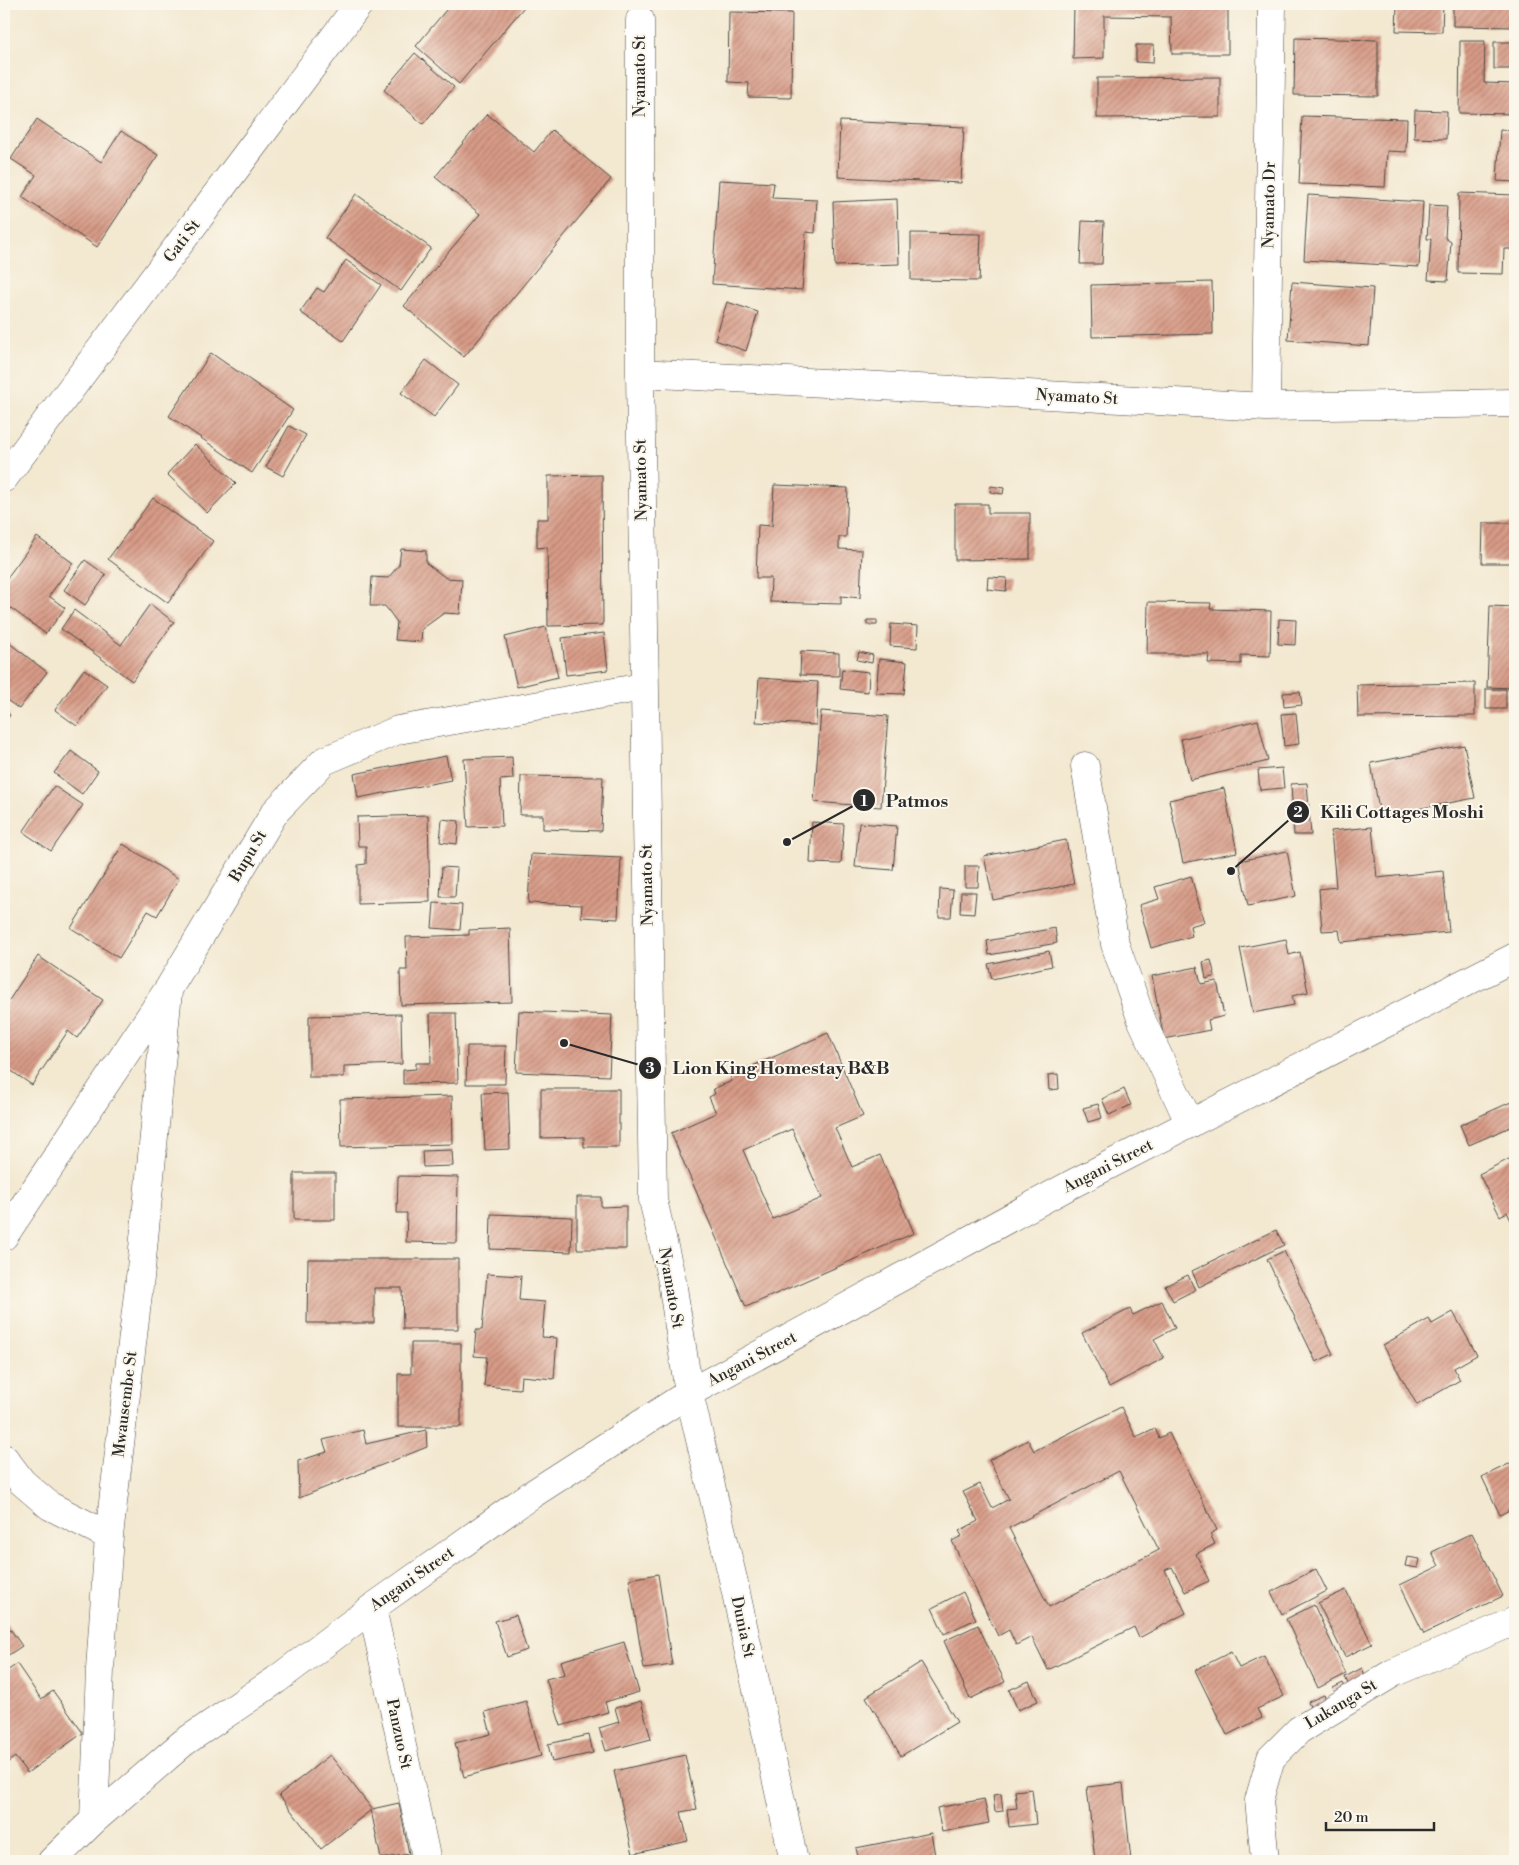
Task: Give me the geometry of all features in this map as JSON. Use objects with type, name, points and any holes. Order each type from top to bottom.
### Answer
[{"type":"street","name":"Gati St","points":[[4,478],[359,4]]},
{"type":"street","name":"Nyamato Dr","points":[[1266,406],[1272,4]]},
{"type":"street","name":"Nyamato St","points":[[640,20],[640,373],[643,687],[653,1200],[672,1281],[688,1393]]},
{"type":"street","name":"Nyamato St","points":[[640,373],[1266,406],[1515,403]]},
{"type":"street","name":"Bupu St","points":[[4,1236],[169,988],[275,812],[324,761],[398,730],[643,687]]},
{"type":"street","points":[[1085,766],[1114,944],[1142,1021],[1190,1124]]},
{"type":"street","name":"Angani Street","points":[[52,1861],[94,1820],[183,1743],[276,1680],[372,1608],[532,1495],[688,1393],[1070,1185],[1515,957]]},
{"type":"street","name":"Mwausembe St","points":[[94,1820],[100,1670],[109,1536],[141,1269],[169,988]]},
{"type":"street","name":"Dunia St","points":[[688,1393],[733,1579],[794,1861]]},
{"type":"street","points":[[4,1458],[22,1482],[50,1506],[109,1536]]},
{"type":"street","name":"Panzuo St","points":[[372,1608],[427,1861]]},
{"type":"street","name":"Lukanga St","points":[[1264,1861],[1259,1800],[1271,1758],[1299,1730],[1393,1673],[1515,1621]]},
{"type":"building","points":[[451,4],[520,4],[524,7],[459,84],[416,46]]},
{"type":"building","points":[[1074,4],[1228,4],[1228,54],[1172,54],[1171,17],[1104,16],[1104,58],[1073,59]]},
{"type":"building","points":[[1397,4],[1443,4],[1442,32],[1396,31]]},
{"type":"building","points":[[1453,4],[1515,4],[1515,27],[1453,26]]},
{"type":"building","points":[[729,12],[792,13],[791,98],[748,97],[749,83],[728,82]]},
{"type":"building","points":[[1295,38],[1378,40],[1378,96],[1294,95]]},
{"type":"building","points":[[1460,41],[1485,41],[1484,83],[1515,84],[1515,114],[1459,113]]},
{"type":"building","points":[[1494,42],[1515,42],[1515,69],[1494,69]]},
{"type":"building","points":[[1136,45],[1154,45],[1153,63],[1136,62]]},
{"type":"building","points":[[415,53],[454,87],[423,124],[384,90]]},
{"type":"building","points":[[1220,77],[1220,117],[1097,118],[1097,78]]},
{"type":"building","points":[[1415,110],[1447,111],[1446,139],[1414,138]]},
{"type":"building","points":[[487,114],[534,152],[552,130],[611,179],[464,357],[404,306],[480,214],[435,177]]},
{"type":"building","points":[[1302,116],[1407,119],[1406,152],[1387,151],[1385,187],[1299,184]]},
{"type":"building","points":[[37,119],[101,162],[121,131],[158,155],[97,247],[22,197],[36,175],[11,159]]},
{"type":"building","points":[[840,121],[964,127],[961,183],[838,177]]},
{"type":"building","points":[[1500,130],[1515,131],[1515,182],[1497,181]]},
{"type":"building","points":[[719,180],[774,183],[772,198],[817,200],[815,233],[806,232],[802,290],[712,284]]},
{"type":"building","points":[[1459,193],[1515,195],[1515,249],[1504,249],[1503,274],[1458,273]]},
{"type":"building","points":[[356,194],[431,248],[401,291],[325,238]]},
{"type":"building","points":[[1308,195],[1423,202],[1419,267],[1304,260]]},
{"type":"building","points":[[897,199],[899,264],[835,266],[833,202]]},
{"type":"building","points":[[1429,205],[1447,206],[1445,238],[1451,242],[1448,281],[1428,280],[1431,239],[1427,239]]},
{"type":"building","points":[[1082,221],[1104,222],[1102,264],[1080,264]]},
{"type":"building","points":[[911,233],[981,234],[979,281],[911,280]]},
{"type":"building","points":[[346,260],[381,285],[343,341],[300,312],[317,288],[324,292]]},
{"type":"building","points":[[1212,282],[1213,334],[1092,337],[1091,285]]},
{"type":"building","points":[[1292,282],[1373,288],[1369,346],[1288,340]]},
{"type":"building","points":[[727,302],[758,312],[746,351],[715,340]]},
{"type":"building","points":[[211,353],[293,410],[252,473],[169,416]]},
{"type":"building","points":[[426,360],[458,385],[434,417],[401,393]]},
{"type":"building","points":[[289,426],[306,435],[283,476],[266,467]]},
{"type":"building","points":[[195,444],[236,483],[207,513],[167,474]]},
{"type":"building","points":[[602,475],[603,625],[548,626],[547,547],[537,548],[537,519],[548,519],[548,476]]},
{"type":"building","points":[[774,485],[848,488],[846,537],[839,537],[839,549],[862,550],[860,598],[841,596],[841,604],[770,602],[771,578],[756,578],[758,525],[772,526]]},
{"type":"building","points":[[991,486],[1004,488],[1003,494],[990,492]]},
{"type":"building","points":[[153,498],[213,541],[168,603],[108,559]]},
{"type":"building","points":[[955,504],[988,504],[988,513],[1030,513],[1030,559],[955,560]]},
{"type":"building","points":[[1483,523],[1515,523],[1515,563],[1482,563]]},
{"type":"building","points":[[37,537],[73,563],[49,596],[65,608],[46,634],[4,603],[4,582]]},
{"type":"building","points":[[401,549],[426,551],[426,563],[446,578],[462,579],[460,614],[444,613],[422,629],[421,642],[395,640],[397,622],[385,606],[370,606],[372,577],[388,578],[399,565]]},
{"type":"building","points":[[85,560],[106,575],[85,605],[64,590]]},
{"type":"building","points":[[988,577],[1007,578],[1006,591],[987,589]]},
{"type":"building","points":[[1148,602],[1211,603],[1210,609],[1271,611],[1270,656],[1241,655],[1241,664],[1208,663],[1209,654],[1147,654]]},
{"type":"building","points":[[150,604],[174,622],[132,681],[61,629],[74,610],[121,645]]},
{"type":"building","points":[[1490,606],[1515,607],[1515,688],[1487,687]]},
{"type":"building","points":[[1279,619],[1296,620],[1295,645],[1278,644]]},
{"type":"building","points":[[867,620],[877,620],[877,625],[867,625]]},
{"type":"building","points":[[891,624],[918,626],[917,648],[890,646]]},
{"type":"building","points":[[546,627],[558,677],[517,687],[505,637]]},
{"type":"building","points":[[604,633],[608,670],[566,675],[562,638]]},
{"type":"building","points":[[4,639],[47,672],[19,709],[4,698]]},
{"type":"building","points":[[801,651],[839,653],[839,676],[800,675]]},
{"type":"building","points":[[859,652],[873,655],[872,663],[857,660]]},
{"type":"building","points":[[879,659],[907,662],[904,694],[876,693]]},
{"type":"building","points":[[84,669],[107,685],[77,726],[55,710]]},
{"type":"building","points":[[842,669],[869,672],[868,692],[840,689]]},
{"type":"building","points":[[759,678],[818,682],[816,725],[756,722]]},
{"type":"building","points":[[1475,683],[1475,716],[1358,717],[1357,685]]},
{"type":"building","points":[[1486,689],[1506,689],[1506,709],[1486,709]]},
{"type":"building","points":[[1300,692],[1302,705],[1284,707],[1283,693]]},
{"type":"building","points":[[4,711],[10,715],[4,724]]},
{"type":"building","points":[[821,711],[888,716],[881,807],[814,802]]},
{"type":"building","points":[[1296,713],[1299,744],[1284,746],[1281,714]]},
{"type":"building","points":[[1258,720],[1268,761],[1190,780],[1181,739]]},
{"type":"building","points":[[1464,745],[1475,798],[1380,816],[1371,763]]},
{"type":"building","points":[[71,751],[98,771],[82,794],[54,773]]},
{"type":"building","points":[[446,756],[451,780],[358,798],[354,774]]},
{"type":"building","points":[[512,757],[513,779],[500,780],[502,826],[468,827],[464,759]]},
{"type":"building","points":[[1282,768],[1284,788],[1260,790],[1258,770]]},
{"type":"building","points":[[521,776],[603,777],[601,831],[543,829],[543,815],[520,815]]},
{"type":"building","points":[[1307,783],[1311,835],[1294,835],[1291,784]]},
{"type":"building","points":[[54,786],[83,805],[51,851],[23,832]]},
{"type":"building","points":[[1224,788],[1237,852],[1183,863],[1169,800]]},
{"type":"building","points":[[428,815],[430,902],[358,904],[358,865],[366,864],[366,846],[358,846],[357,817]]},
{"type":"building","points":[[442,819],[459,821],[457,844],[440,842]]},
{"type":"building","points":[[812,822],[844,824],[841,864],[810,863]]},
{"type":"building","points":[[859,823],[897,826],[893,870],[855,867]]},
{"type":"building","points":[[1372,827],[1377,878],[1443,871],[1449,932],[1341,942],[1339,930],[1322,931],[1319,889],[1336,887],[1331,831]]},
{"type":"building","points":[[1066,840],[1074,884],[993,900],[984,856]]},
{"type":"building","points":[[123,844],[179,879],[157,916],[148,911],[119,958],[71,928]]},
{"type":"building","points":[[1287,851],[1296,896],[1248,906],[1239,861]]},
{"type":"building","points":[[531,854],[621,858],[618,919],[581,917],[582,905],[528,903]]},
{"type":"building","points":[[965,866],[979,866],[978,887],[965,887]]},
{"type":"building","points":[[442,867],[457,868],[455,897],[440,897]]},
{"type":"building","points":[[1191,876],[1204,922],[1190,926],[1192,936],[1151,948],[1139,905],[1159,899],[1155,887]]},
{"type":"building","points":[[940,889],[953,890],[951,917],[939,917]]},
{"type":"building","points":[[961,892],[976,892],[974,914],[960,913]]},
{"type":"building","points":[[434,903],[462,905],[460,930],[432,928]]},
{"type":"building","points":[[510,928],[512,1002],[401,1005],[400,970],[407,970],[406,937],[469,935],[469,930]]},
{"type":"building","points":[[1055,928],[1057,943],[989,955],[987,941]]},
{"type":"building","points":[[1286,939],[1289,955],[1300,952],[1308,992],[1292,996],[1294,1005],[1253,1013],[1240,948]]},
{"type":"building","points":[[1049,951],[1052,966],[992,979],[988,964]]},
{"type":"building","points":[[38,956],[103,1000],[77,1038],[68,1031],[32,1085],[4,1066],[4,1008]]},
{"type":"building","points":[[1211,960],[1215,976],[1206,979],[1203,962]]},
{"type":"building","points":[[1197,967],[1201,984],[1217,981],[1224,1016],[1208,1020],[1210,1030],[1164,1039],[1152,976]]},
{"type":"building","points":[[519,1011],[612,1015],[609,1076],[516,1072]]},
{"type":"building","points":[[430,1013],[456,1013],[458,1083],[403,1084],[403,1070],[416,1069],[416,1063],[431,1063]]},
{"type":"building","points":[[401,1014],[402,1064],[344,1066],[344,1077],[309,1077],[309,1016]]},
{"type":"building","points":[[828,1033],[863,1116],[835,1128],[852,1167],[880,1155],[914,1233],[746,1307],[671,1133],[716,1113],[709,1097],[715,1094],[713,1089],[732,1081],[730,1076]],"holes":[[[792,1129],[822,1198],[773,1219],[743,1150]]]},
{"type":"building","points":[[467,1046],[506,1046],[505,1084],[466,1084]]},
{"type":"building","points":[[1058,1074],[1059,1089],[1049,1090],[1048,1075]]},
{"type":"building","points":[[541,1089],[619,1089],[619,1147],[584,1147],[584,1137],[541,1138]]},
{"type":"building","points":[[1124,1089],[1131,1105],[1109,1115],[1102,1099]]},
{"type":"building","points":[[508,1092],[510,1149],[485,1150],[482,1093]]},
{"type":"building","points":[[452,1096],[453,1144],[341,1147],[340,1099]]},
{"type":"building","points":[[1511,1102],[1515,1114],[1515,1125],[1469,1145],[1460,1125]]},
{"type":"building","points":[[1098,1104],[1102,1118],[1088,1122],[1083,1108]]},
{"type":"building","points":[[452,1150],[453,1166],[423,1167],[422,1151]]},
{"type":"building","points":[[1515,1156],[1515,1229],[1507,1212],[1500,1216],[1479,1174]]},
{"type":"building","points":[[294,1173],[335,1173],[335,1220],[294,1220]]},
{"type":"building","points":[[398,1176],[458,1177],[457,1243],[406,1242],[407,1213],[397,1213]]},
{"type":"building","points":[[577,1197],[601,1197],[601,1207],[626,1206],[626,1249],[577,1249]]},
{"type":"building","points":[[491,1214],[572,1217],[571,1252],[490,1249]]},
{"type":"building","points":[[1276,1230],[1284,1245],[1199,1287],[1192,1271]]},
{"type":"building","points":[[1284,1251],[1333,1354],[1316,1362],[1267,1259]]},
{"type":"building","points":[[308,1259],[458,1259],[458,1329],[403,1329],[402,1288],[374,1288],[374,1323],[307,1323]]},
{"type":"building","points":[[487,1274],[521,1276],[519,1300],[545,1302],[542,1337],[557,1338],[554,1379],[521,1376],[520,1389],[484,1386],[487,1357],[474,1356],[476,1330],[482,1330]]},
{"type":"building","points":[[1188,1275],[1195,1290],[1173,1301],[1165,1286]]},
{"type":"building","points":[[1162,1301],[1175,1328],[1154,1339],[1164,1358],[1109,1387],[1082,1333],[1130,1309],[1133,1315]]},
{"type":"building","points":[[1453,1312],[1477,1355],[1454,1368],[1460,1380],[1417,1405],[1383,1345],[1429,1319],[1432,1324]]},
{"type":"building","points":[[411,1343],[461,1343],[461,1427],[398,1427],[398,1374],[411,1374]]},
{"type":"building","points":[[1121,1407],[1136,1437],[1155,1428],[1159,1438],[1169,1433],[1217,1530],[1210,1534],[1215,1544],[1196,1554],[1209,1581],[1185,1592],[1172,1567],[1165,1570],[1186,1613],[1139,1638],[1134,1627],[1048,1670],[1032,1637],[1016,1645],[1009,1630],[998,1636],[952,1541],[962,1536],[959,1531],[978,1521],[963,1492],[980,1484],[992,1508],[1009,1499],[989,1460],[1028,1440],[1034,1451]],"holes":[[[1119,1471],[1159,1550],[1049,1607],[1009,1528]]]},
{"type":"building","points":[[363,1430],[366,1444],[426,1430],[427,1447],[299,1498],[298,1461],[327,1452],[323,1440]]},
{"type":"building","points":[[1515,1461],[1515,1507],[1500,1515],[1482,1477]]},
{"type":"building","points":[[1472,1533],[1503,1596],[1424,1634],[1400,1585],[1439,1566],[1432,1552]]},
{"type":"building","points":[[1407,1557],[1420,1559],[1418,1568],[1405,1566]]},
{"type":"building","points":[[1316,1569],[1327,1591],[1282,1614],[1271,1592]]},
{"type":"building","points":[[658,1574],[672,1665],[644,1669],[629,1579]]},
{"type":"building","points":[[1346,1590],[1372,1644],[1345,1657],[1318,1603]]},
{"type":"building","points":[[963,1592],[976,1619],[944,1634],[932,1608]]},
{"type":"building","points":[[1314,1605],[1346,1674],[1318,1688],[1286,1619]]},
{"type":"building","points":[[516,1615],[527,1650],[507,1657],[495,1621]]},
{"type":"building","points":[[4,1620],[22,1646],[4,1658]]},
{"type":"building","points":[[978,1625],[1005,1682],[970,1699],[944,1641]]},
{"type":"building","points":[[624,1642],[639,1692],[605,1702],[608,1712],[561,1726],[546,1679],[565,1674],[561,1661]]},
{"type":"building","points":[[1231,1652],[1239,1668],[1264,1656],[1284,1696],[1257,1709],[1262,1718],[1227,1735],[1195,1670]]},
{"type":"building","points":[[921,1662],[957,1722],[901,1756],[866,1697]]},
{"type":"building","points":[[17,1664],[41,1699],[53,1691],[83,1733],[27,1773],[15,1757],[4,1765],[4,1673]]},
{"type":"building","points":[[1362,1668],[1370,1687],[1353,1695],[1345,1677]]},
{"type":"building","points":[[1029,1681],[1038,1701],[1018,1710],[1009,1690]]},
{"type":"building","points":[[1343,1683],[1350,1698],[1340,1703],[1333,1688]]},
{"type":"building","points":[[1324,1695],[1331,1708],[1314,1716],[1308,1702]]},
{"type":"building","points":[[526,1701],[541,1756],[464,1777],[455,1743],[491,1734],[485,1712]]},
{"type":"building","points":[[641,1701],[651,1739],[606,1751],[599,1728],[619,1722],[615,1708]]},
{"type":"building","points":[[589,1735],[593,1753],[552,1762],[548,1744]]},
{"type":"building","points":[[330,1755],[372,1809],[399,1803],[409,1854],[381,1859],[371,1810],[321,1849],[279,1795]]},
{"type":"building","points":[[685,1755],[697,1809],[681,1812],[688,1841],[633,1854],[614,1771]]},
{"type":"building","points":[[1123,1783],[1131,1861],[1095,1861],[1087,1787]]},
{"type":"building","points":[[1032,1789],[1036,1824],[1009,1827],[1007,1809],[1017,1808],[1015,1791]]},
{"type":"building","points":[[1001,1794],[1003,1811],[995,1812],[993,1795]]},
{"type":"building","points":[[984,1799],[989,1823],[942,1832],[937,1808]]},
{"type":"building","points":[[931,1833],[936,1861],[859,1861],[856,1848]]},
{"type":"place","name":"Patmos","points":[[787,842]]},
{"type":"place","name":"Kili Cottages Moshi","points":[[1231,871]]},
{"type":"place","name":"Lion King Homestay B&B","points":[[564,1043]]}]
